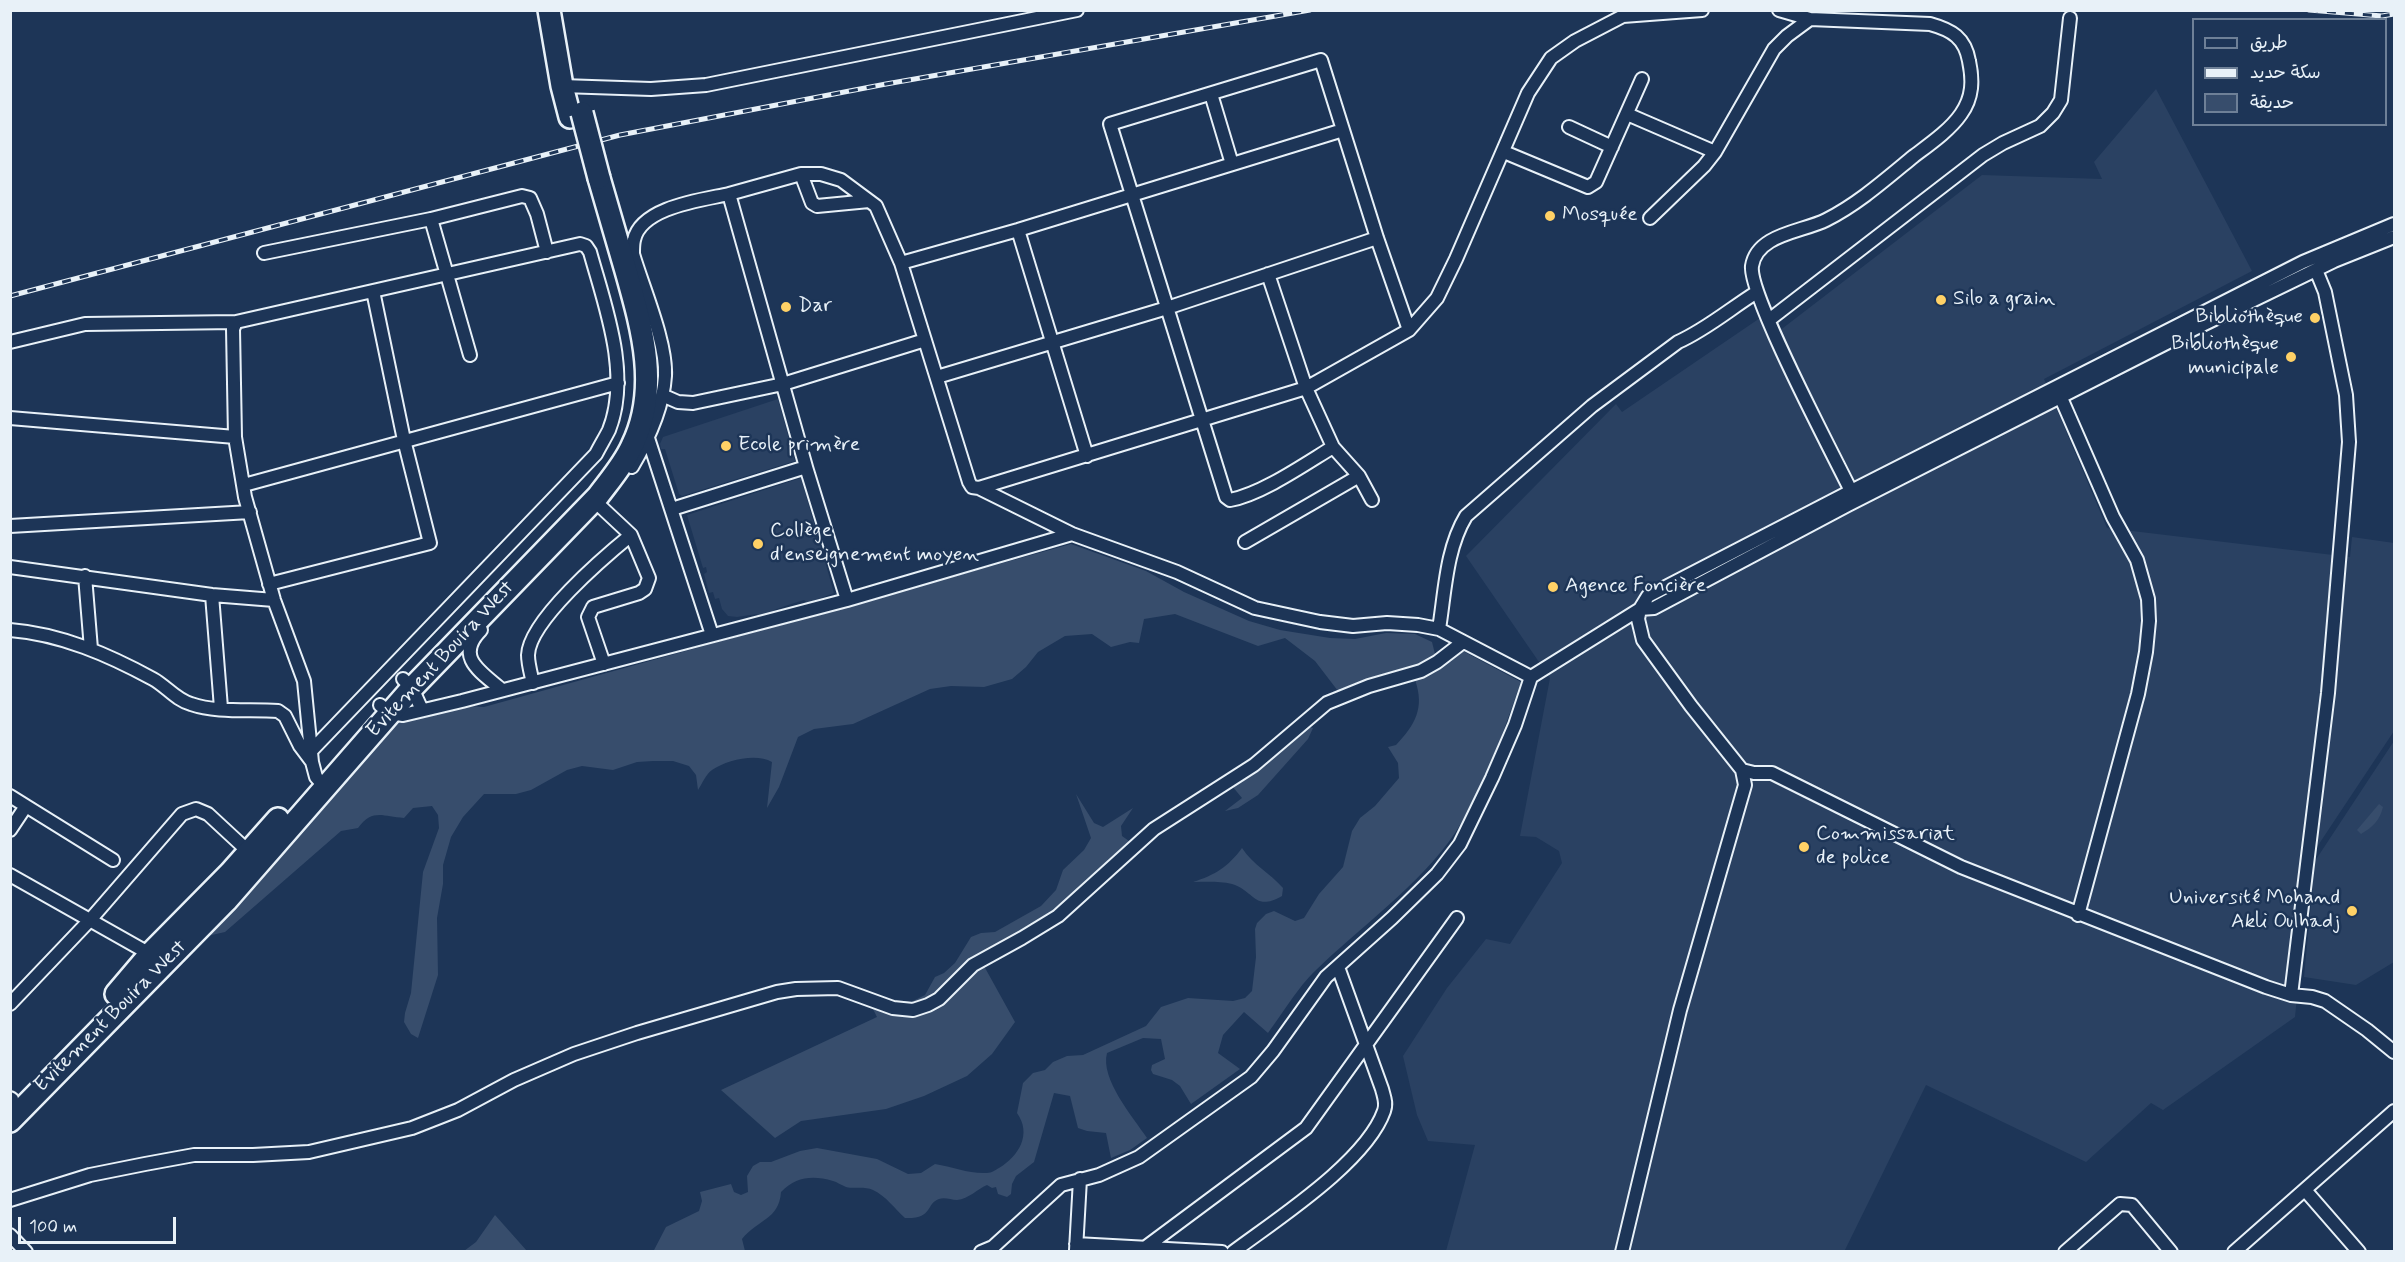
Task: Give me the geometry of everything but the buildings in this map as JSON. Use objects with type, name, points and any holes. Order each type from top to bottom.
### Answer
[{"type":"highway","points":[[549,10],[569,86]]},
{"type":"highway","points":[[562,10],[569,86]]},
{"type":"highway","name":"Evitement Bouira West","points":[[11,1099],[118,993],[150,954],[249,852],[316,769],[385,709],[585,489],[618,444],[631,403],[634,367],[625,312],[569,86]]},
{"type":"highway","name":"Evitement Bouira West","points":[[407,684],[598,496],[633,446],[643,412],[647,364],[625,240],[593,180]]},
{"type":"highway","name":"Evitement Bouira West","points":[[10,1121],[226,901],[316,769]]},
{"type":"street","points":[[569,86],[651,89],[706,85],[1077,10]]},
{"type":"street","points":[[979,488],[1306,388],[1409,330],[1437,298],[1504,152],[1528,93],[1551,58],[1575,41],[1623,16],[1702,10]]},
{"type":"street","points":[[1779,10],[1810,19],[1930,24],[1949,30],[1963,41],[1968,53],[1972,83],[1971,94],[1960,115],[1934,141],[1867,195],[1826,220],[1772,240],[1763,247],[1753,264],[1752,274],[1757,292],[1769,320],[1851,491]]},
{"type":"street","points":[[1769,320],[1983,155],[2040,126],[2054,113],[2061,100],[2070,18]]},
{"type":"street","points":[[1650,218],[1704,166],[1715,152],[1774,49],[1810,19]]},
{"type":"street","points":[[1333,447],[1259,489],[1230,500],[1226,497],[1110,124],[1321,60],[1377,238],[1409,330]]},
{"type":"street","points":[[1504,152],[1588,188],[1596,182],[1642,79]]},
{"type":"street","points":[[1211,94],[1232,164]]},
{"type":"street","points":[[1627,114],[1715,152]]},
{"type":"street","points":[[1569,127],[1612,147]]},
{"type":"street","points":[[901,263],[1018,230],[1343,130]]},
{"type":"street","points":[[801,174],[812,204],[817,206],[869,201]]},
{"type":"street","points":[[502,690],[479,670],[470,658],[469,649],[472,639],[600,506],[630,471],[648,438],[662,395],[665,375],[663,354],[633,254],[625,240],[650,218],[664,210],[801,174],[821,174],[842,180],[876,206],[884,220],[901,263],[972,487],[979,488],[1072,534],[1166,568],[1255,608],[1353,626],[1387,623],[1439,629],[1531,677]]},
{"type":"street","points":[[729,194],[806,467],[847,600]]},
{"type":"street","points":[[264,254],[431,219],[522,196],[530,198],[537,214],[547,252]]},
{"type":"street","points":[[431,219],[470,355]]},
{"type":"street","points":[[981,1251],[993,1247],[1061,1185],[1099,1175],[1139,1157],[1251,1077],[1273,1051],[1317,989],[1437,873],[1460,844],[1515,725],[1531,677],[1640,609],[1648,596],[2303,262],[2394,224]]},
{"type":"street","points":[[1018,230],[1087,456]]},
{"type":"street","points":[[1640,609],[1654,608],[1848,505],[2188,332],[2316,270],[2394,237]]},
{"type":"street","points":[[937,377],[1167,308],[1377,238]]},
{"type":"street","points":[[10,342],[85,324],[236,322],[580,244],[586,246],[590,252],[617,358],[616,405],[609,429],[596,454],[316,769]]},
{"type":"street","points":[[2291,995],[2328,693],[2349,442],[2346,395],[2325,292],[2316,270]]},
{"type":"street","points":[[1268,274],[1306,388],[1333,447],[1359,476],[1372,500]]},
{"type":"street","points":[[269,584],[430,543],[404,440],[373,291]]},
{"type":"street","points":[[1439,629],[1457,531],[1466,516],[1592,406],[1678,342],[1695,335],[1729,309],[1757,292]]},
{"type":"street","points":[[236,322],[233,329],[235,436],[249,512],[269,584],[304,681],[316,769]]},
{"type":"street","points":[[662,395],[678,402],[693,403],[783,384],[925,340]]},
{"type":"street","points":[[244,485],[618,383]]},
{"type":"street","points":[[2061,398],[2113,517],[2137,560],[2148,599],[2150,621],[2138,694],[2078,915]]},
{"type":"street","points":[[10,418],[235,436]]},
{"type":"street","points":[[648,438],[712,635]]},
{"type":"street","points":[[672,509],[806,467]]},
{"type":"street","points":[[1245,542],[1359,476]]},
{"type":"street","points":[[600,506],[630,535],[649,578],[648,583],[639,594],[593,608],[589,612],[588,617],[604,663]]},
{"type":"street","points":[[10,526],[249,512]]},
{"type":"street","points":[[385,709],[403,715],[502,690],[847,600],[1072,534]]},
{"type":"street","points":[[533,682],[528,653],[538,626],[602,558],[630,535]]},
{"type":"street","points":[[10,567],[212,595],[274,600]]},
{"type":"street","points":[[85,576],[91,649]]},
{"type":"street","points":[[212,595],[221,708]]},
{"type":"street","points":[[1622,1251],[1680,1010],[1745,785],[1742,770],[1648,650],[1639,631],[1640,609]]},
{"type":"street","points":[[10,630],[30,632],[91,649],[156,681],[189,704],[278,711],[285,716],[300,746],[316,769]]},
{"type":"street","points":[[10,1200],[90,1175],[194,1155],[309,1152],[412,1128],[458,1110],[514,1080],[574,1054],[777,992],[838,988],[892,1008],[913,1010],[928,1005],[939,999],[973,965],[1058,916],[1154,829],[1254,765],[1328,704],[1369,686],[1421,671],[1463,642]]},
{"type":"street","points":[[407,684],[422,710]]},
{"type":"street","points":[[1742,770],[1772,773],[1961,867],[2078,915],[2206,965],[2291,995],[2312,997],[2336,1007],[2394,1052]]},
{"type":"street","points":[[10,796],[113,860]]},
{"type":"street","points":[[10,830],[26,806]]},
{"type":"street","points":[[10,1004],[90,920],[182,814],[196,809],[208,814],[249,852]]},
{"type":"street","points":[[10,875],[150,954]]},
{"type":"street","points":[[1146,1247],[1306,1128],[1457,918]]},
{"type":"street","points":[[1233,1251],[1348,1163],[1384,1111],[1386,1101],[1338,967]]},
{"type":"street","points":[[2234,1251],[2394,1111]]},
{"type":"street","points":[[1080,1179],[1076,1247],[1146,1247],[1222,1251]]},
{"type":"street","points":[[2305,1190],[2360,1251]]},
{"type":"street","points":[[2065,1251],[2120,1204],[2132,1205],[2171,1251]]},
{"type":"street","points":[[10,1235],[26,1251]]},
{"type":"shaded area","points":[[2156,89],[2252,271],[2044,379],[2107,528],[2350,557],[2352,537],[2394,543],[2394,731],[2311,856],[2295,1017],[2163,1110],[2151,1103],[2086,1162],[1926,1085],[1844,1252],[1446,1251],[1475,1145],[1428,1141],[1417,1115],[1403,1056],[1447,988],[1486,939],[1510,944],[1562,863],[1559,851],[1536,837],[1520,836],[1550,678],[1466,556],[1616,404],[1622,412],[1760,318],[1770,338],[1982,175],[2102,179],[2094,162]]},
{"type":"shaded area","name":"Ecole primère","points":[[778,399],[795,461],[682,496],[679,494],[665,449],[661,449],[660,444],[663,437]]},
{"type":"shaded area","name":"Collège d'enseignement moyen","points":[[801,478],[834,593],[808,603],[804,600],[788,605],[758,617],[757,614],[728,616],[722,609],[719,598],[715,599],[713,592],[709,593],[704,574],[707,572],[706,567],[703,568],[687,515]]},
{"type":"shaded area","name":"Université Mohand Akli Oulhadj","points":[[2394,741],[2394,962],[2356,985],[2304,977],[2315,861]]},
{"type":"green space","points":[[1071,544],[1146,571],[1184,592],[1249,621],[1280,630],[1330,638],[1355,639],[1386,633],[1415,634],[1432,642],[1436,658],[1420,667],[1366,680],[1338,691],[1315,661],[1285,638],[1258,646],[1175,614],[1144,619],[1139,643],[1130,642],[1111,647],[1092,634],[1065,636],[1038,652],[1012,679],[984,687],[951,686],[930,689],[853,724],[814,729],[798,737],[779,787],[767,808],[772,762],[758,758],[742,759],[718,766],[708,774],[698,790],[696,775],[689,766],[673,761],[653,761],[637,762],[613,770],[582,766],[567,770],[531,790],[516,794],[484,794],[463,817],[451,837],[443,865],[443,884],[437,918],[438,975],[418,1038],[411,1034],[404,1022],[411,993],[423,872],[439,828],[438,815],[432,806],[413,808],[404,818],[374,816],[358,828],[341,831],[225,932],[203,937],[388,729],[423,712],[457,706],[484,707]]},
{"type":"green space","points":[[1461,650],[1521,682],[1492,759],[1466,816],[1441,852],[1425,870],[1309,977],[1268,1033],[1244,1012],[1223,1035],[1218,1053],[1240,1069],[1191,1104],[1180,1086],[1172,1080],[1153,1074],[1151,1070],[1152,1065],[1165,1059],[1161,1039],[1143,1038],[1107,1053],[1108,1074],[1113,1086],[1147,1138],[1130,1150],[1111,1158],[1106,1133],[1078,1128],[1070,1096],[1054,1093],[1034,1162],[1016,1176],[1011,1194],[1007,1197],[998,1194],[996,1187],[992,1188],[987,1185],[961,1199],[939,1199],[925,1214],[905,1218],[873,1190],[846,1187],[835,1181],[811,1178],[792,1183],[781,1192],[772,1214],[742,1239],[745,1251],[653,1252],[666,1227],[699,1211],[702,1201],[700,1192],[731,1184],[734,1192],[741,1195],[748,1192],[747,1176],[753,1166],[800,1151],[817,1148],[877,1159],[908,1174],[921,1173],[935,1164],[974,1172],[992,1172],[1006,1163],[1021,1144],[1023,1129],[1017,1113],[1023,1083],[1033,1073],[1045,1070],[1053,1062],[1067,1056],[1083,1055],[1146,1026],[1161,1007],[1188,998],[1233,1001],[1245,998],[1252,991],[1257,923],[1266,914],[1274,911],[1295,921],[1304,918],[1319,894],[1343,867],[1352,831],[1360,818],[1375,806],[1399,778],[1398,763],[1388,747],[1396,745],[1403,738],[1416,716],[1419,699],[1415,680],[1441,667]]},
{"type":"green space","points":[[1310,727],[1313,728],[1308,739],[1258,795],[1238,808],[1225,811],[1242,798],[1232,786],[1272,759]]},
{"type":"green space","points":[[1076,794],[1094,823],[1103,827],[1133,808],[1121,826],[1122,836],[1129,841],[1124,847],[1117,868],[1067,916],[1041,935],[984,966],[1015,1022],[992,1054],[967,1076],[924,1096],[886,1109],[801,1121],[775,1138],[721,1090],[877,1017],[870,1003],[877,997],[911,1002],[925,995],[935,977],[944,973],[955,963],[971,937],[981,933],[995,932],[1041,906],[1056,890],[1063,870],[1084,850],[1091,838]]},
{"type":"green space","points":[[2379,804],[2383,807],[2378,819],[2361,834],[2357,830]]},
{"type":"green space","points":[[1242,848],[1283,888],[1282,896],[1266,902],[1255,899],[1240,887],[1232,884],[1193,882],[1220,870]]},
{"type":"green space","points":[[495,1215],[527,1251],[464,1251],[476,1242]]},
{"type":"railway","points":[[10,296],[620,135],[886,84],[1310,10]]},
{"type":"railway","points":[[2309,10],[2382,16],[2394,14]]},
{"type":"place","name":"Mosquée","points":[[1550,216]]},
{"type":"place","name":"Silo a grain","points":[[1941,300]]},
{"type":"place","name":"Dar","points":[[786,307]]},
{"type":"place","name":"Bibliothèque","points":[[2315,318]]},
{"type":"place","name":"Bibliothèque municipale","points":[[2291,357]]},
{"type":"place","name":"Ecole primère","points":[[726,446]]},
{"type":"place","name":"Collège d'enseignement moyen","points":[[758,544]]},
{"type":"place","name":"Agence Foncière","points":[[1553,587]]},
{"type":"place","name":"Commissariat de police","points":[[1804,847]]},
{"type":"place","name":"Université Mohand Akli Oulhadj","points":[[2352,911]]}]
